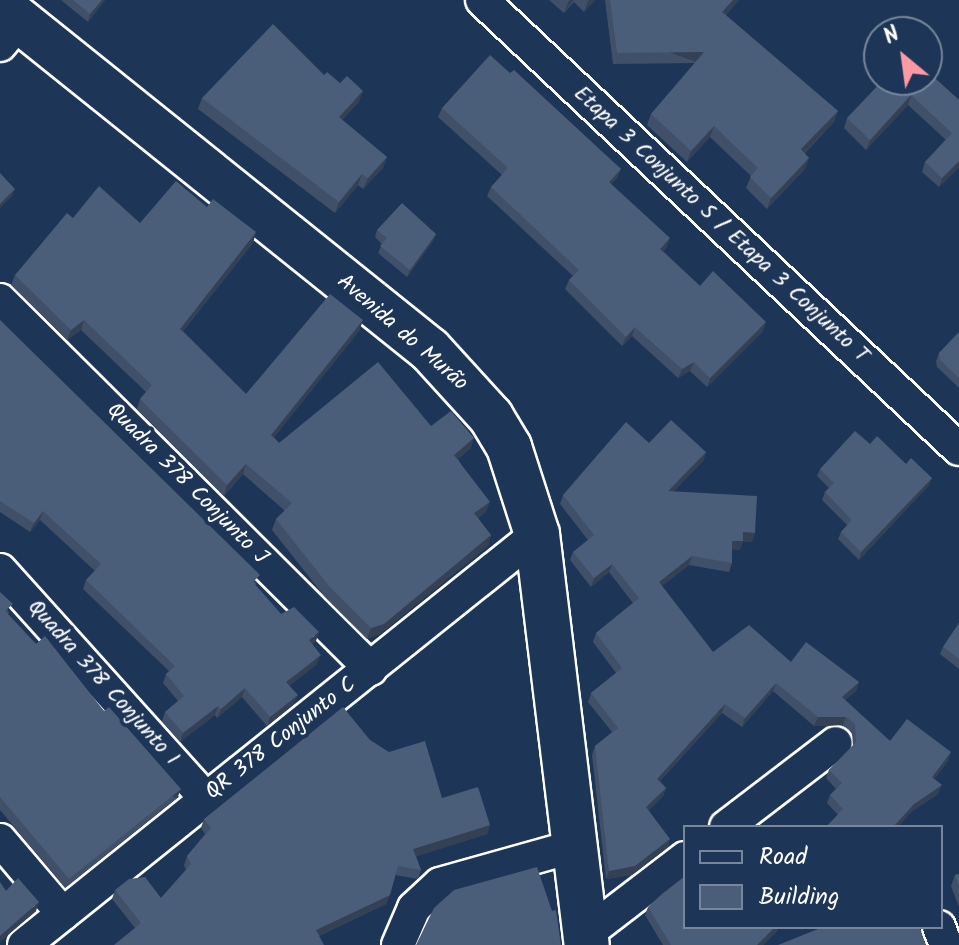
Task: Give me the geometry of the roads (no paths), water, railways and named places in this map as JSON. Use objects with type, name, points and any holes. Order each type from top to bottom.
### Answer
[{"type":"street","name":"Etapa 3 Conjunto S / Etapa 3 Conjunto T","points":[[482,0],[959,449]]},
{"type":"street","name":"Avenida do Murão","points":[[7,23],[463,381],[509,447],[537,534],[572,847],[587,940]]},
{"type":"street","name":"Quadra 378 Conjunto J","points":[[0,300],[371,669]]},
{"type":"street","name":"QR 378 Conjunto C","points":[[24,945],[537,534]]},
{"type":"street","name":"Quadra 378 Conjunto I","points":[[0,570],[205,798]]},
{"type":"street","points":[[729,825],[836,743]]},
{"type":"street","points":[[0,840],[63,914]]},
{"type":"street","points":[[398,945],[414,908],[440,884],[572,847]]},
{"type":"street","points":[[587,940],[683,860]]}]
